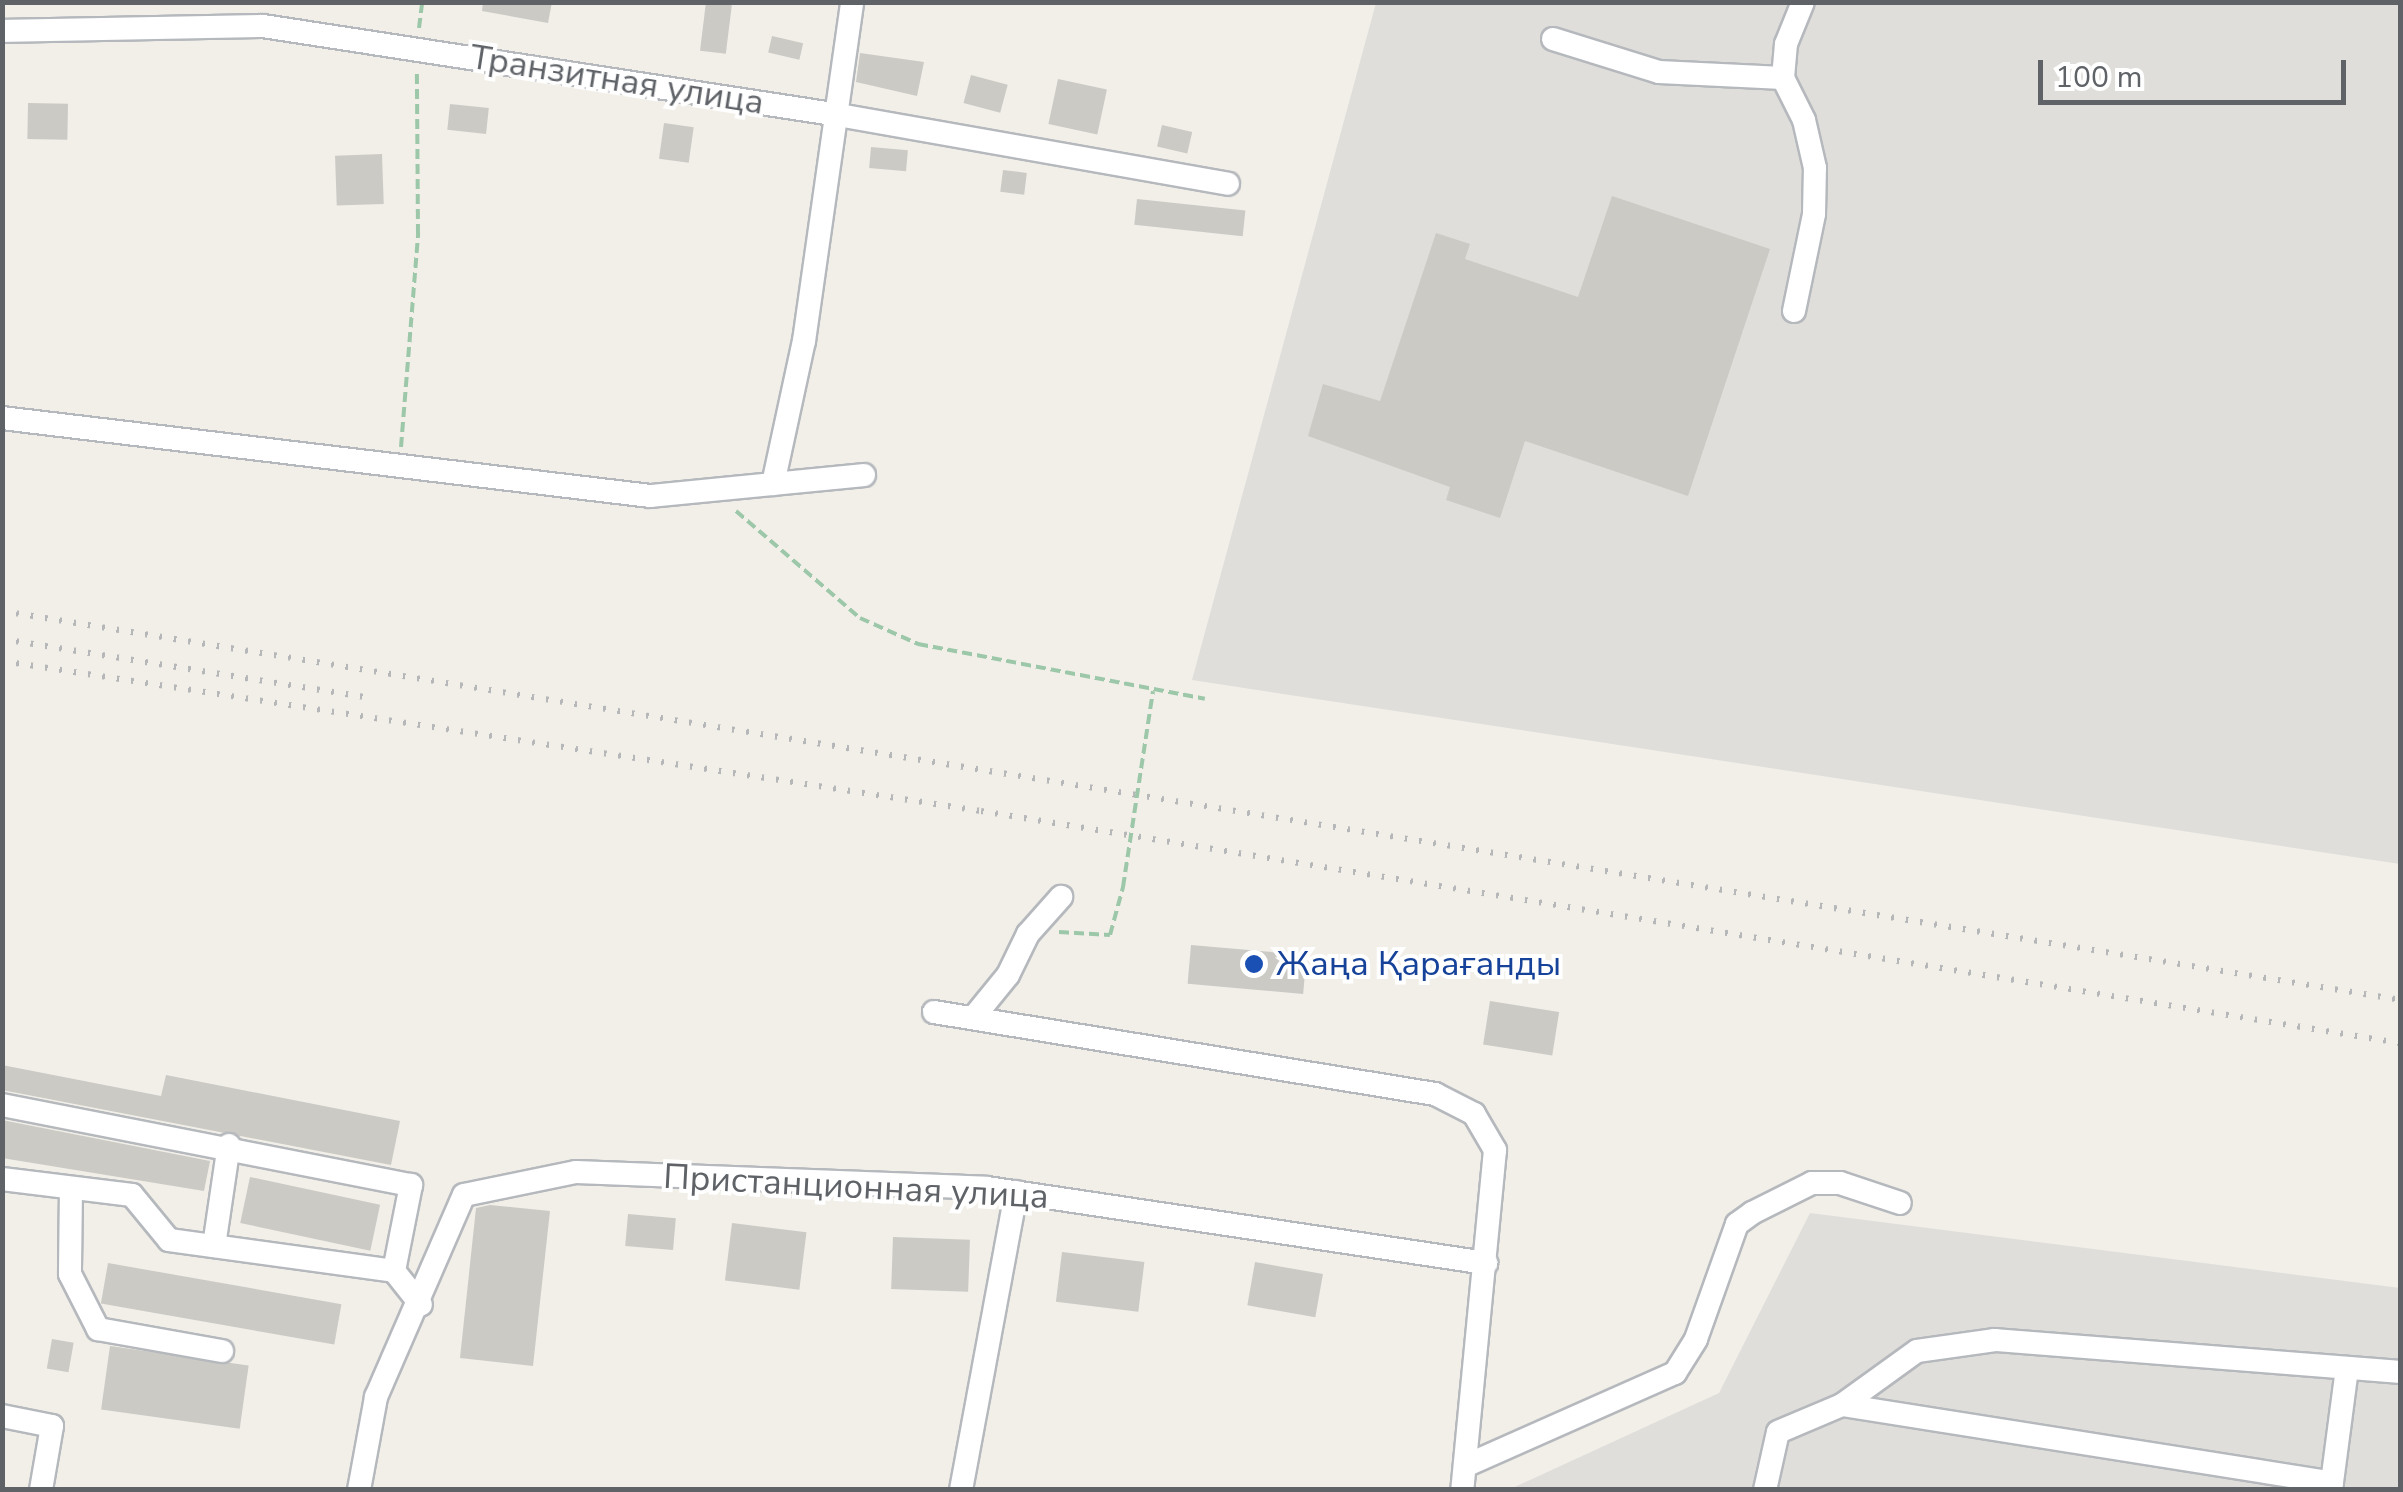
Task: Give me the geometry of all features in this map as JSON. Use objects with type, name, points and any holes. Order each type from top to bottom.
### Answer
[{"type":"street","points":[[773,484],[804,341],[833,114],[852,2]]},
{"type":"street","points":[[1794,311],[1814,214],[1816,168],[1804,120],[1783,78],[1786,44],[1803,2]]},
{"type":"street","name":"Транзитная улица","points":[[2,30],[262,26],[833,114],[1228,184]]},
{"type":"street","points":[[1554,39],[1659,72],[1783,78]]},
{"type":"street","points":[[2,418],[650,496],[864,476]]},
{"type":"street","points":[[974,1018],[1028,934],[1061,897]]},
{"type":"street","points":[[934,1012],[1435,1094],[1474,1114],[1495,1150],[1463,1478]]},
{"type":"street","points":[[2,1105],[229,1144],[411,1185],[394,1271]]},
{"type":"street","points":[[214,1246],[229,1144]]},
{"type":"street","name":"Пристанционная улица","points":[[421,1305],[464,1195],[576,1172],[1016,1192],[1486,1263]]},
{"type":"street","points":[[2,1179],[132,1196],[169,1240],[394,1271],[421,1305],[376,1397],[359,1490]]},
{"type":"street","points":[[1463,1478],[1675,1373],[1696,1339],[1737,1224],[1752,1212],[1812,1183],[1840,1184],[1900,1203]]},
{"type":"street","points":[[71,1188],[70,1274],[98,1329],[222,1351]]},
{"type":"street","points":[[960,1490],[1016,1192]]},
{"type":"street","points":[[1765,1490],[1778,1432],[1842,1406],[1917,1351],[1995,1340],[2400,1372]]},
{"type":"street","points":[[1842,1406],[2331,1486],[2347,1368]]},
{"type":"street","points":[[2,1416],[52,1426],[42,1490]]},
{"type":"path","points":[[399,468],[418,234],[416,49],[422,2]]},
{"type":"path","points":[[712,490],[874,624],[918,644],[996,663],[1206,699]]},
{"type":"path","points":[[1028,934],[1110,935],[1123,888],[1153,691]]},
{"type":"shaded area","points":[[1376,3],[2400,3],[2400,864],[1192,680]]},
{"type":"shaded area","points":[[1810,1213],[2400,1288],[2400,1489],[1508,1490],[1719,1393]]},
{"type":"building","points":[[483,2],[552,2],[548,23],[482,11]]},
{"type":"building","points":[[706,2],[732,5],[726,54],[700,51]]},
{"type":"building","points":[[772,36],[803,43],[799,60],[768,53]]},
{"type":"building","points":[[860,53],[924,62],[917,96],[856,82]]},
{"type":"building","points":[[971,75],[1008,85],[1000,113],[963,103]]},
{"type":"building","points":[[1058,79],[1107,89],[1097,134],[1048,124]]},
{"type":"building","points":[[28,103],[68,104],[67,140],[27,139]]},
{"type":"building","points":[[450,104],[489,108],[486,134],[447,130]]},
{"type":"building","points":[[664,123],[694,127],[689,163],[659,159]]},
{"type":"building","points":[[1162,125],[1192,132],[1187,153],[1157,146]]},
{"type":"building","points":[[871,147],[908,150],[906,171],[869,168]]},
{"type":"building","points":[[382,154],[384,204],[337,206],[335,156]]},
{"type":"building","points":[[1003,170],[1027,173],[1024,195],[1000,192]]},
{"type":"building","points":[[1612,196],[1770,249],[1688,496],[1525,441],[1500,518],[1446,500],[1450,487],[1308,436],[1323,384],[1380,401],[1436,233],[1470,244],[1465,259],[1578,297]]},
{"type":"building","points":[[1137,199],[1245,210],[1243,236],[1134,225]]},
{"type":"building","points":[[1191,945],[1307,955],[1303,994],[1188,984]]},
{"type":"building","points":[[1490,1001],[1559,1012],[1552,1055],[1483,1044]]},
{"type":"building","points":[[2,1065],[161,1096],[166,1075],[400,1121],[391,1165],[2,1090]]},
{"type":"building","points":[[2,1120],[210,1161],[204,1191],[2,1158]]},
{"type":"building","points":[[250,1177],[380,1205],[370,1251],[240,1223]]},
{"type":"building","points":[[490,1205],[550,1211],[533,1366],[460,1358],[476,1208]]},
{"type":"building","points":[[628,1214],[676,1218],[673,1250],[625,1246]]},
{"type":"building","points":[[732,1223],[806,1232],[799,1290],[725,1281]]},
{"type":"building","points":[[893,1237],[970,1240],[968,1292],[891,1289]]},
{"type":"building","points":[[1062,1252],[1144,1262],[1138,1312],[1056,1302]]},
{"type":"building","points":[[1255,1262],[1323,1274],[1315,1317],[1247,1305]]},
{"type":"building","points":[[108,1263],[341,1304],[334,1345],[101,1303]]},
{"type":"building","points":[[52,1339],[74,1343],[68,1372],[47,1369]]},
{"type":"building","points":[[110,1346],[249,1365],[240,1429],[101,1409]]},
{"type":"railway","points":[[2,611],[2400,1000]]},
{"type":"railway","points":[[2,639],[372,698]]},
{"type":"railway","points":[[2,661],[981,811],[2400,1043]]},
{"type":"place","name":"Жаңа Қарағанды","points":[[1254,964]]}]
